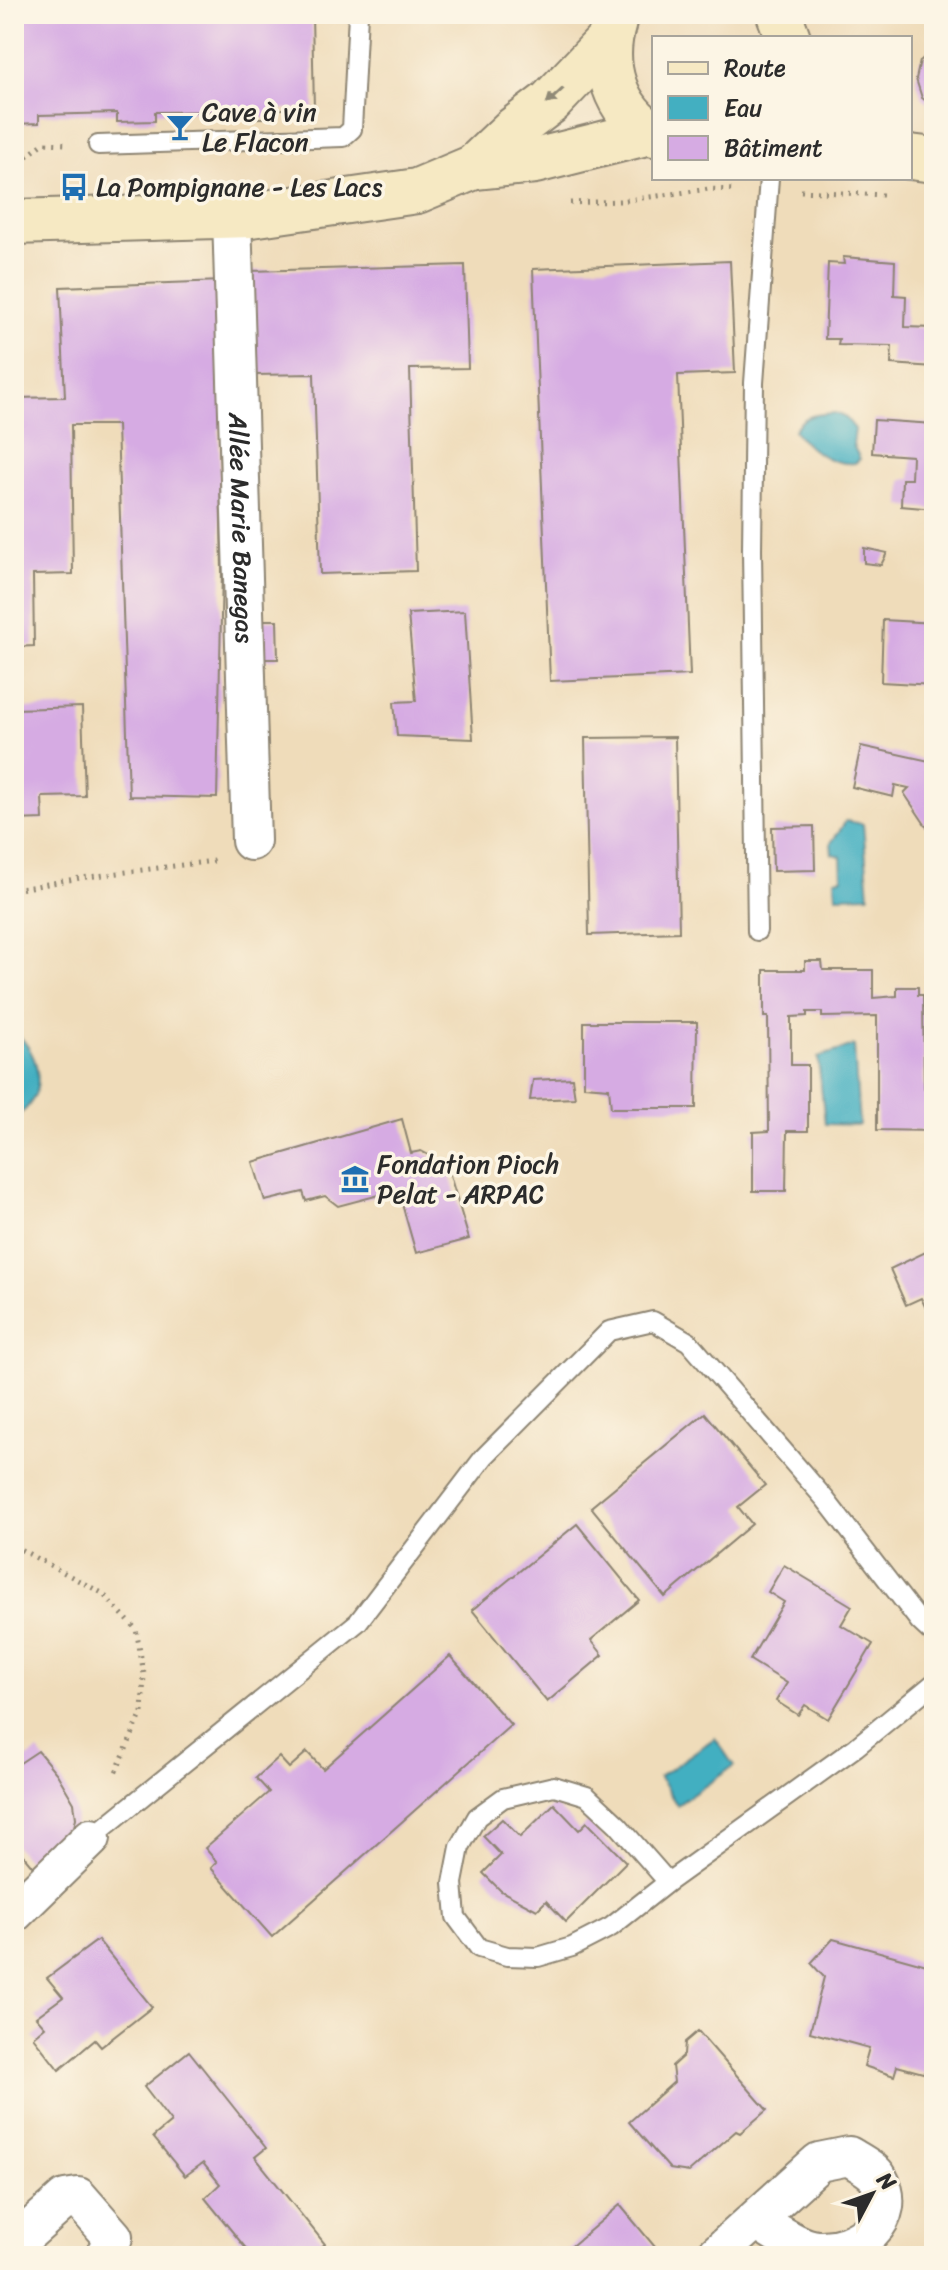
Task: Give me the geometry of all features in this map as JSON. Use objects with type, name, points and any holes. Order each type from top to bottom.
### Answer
[{"type":"main road","points":[[779,14],[787,36]]},
{"type":"main road","points":[[613,27],[609,66],[615,92],[630,114],[652,133]]},
{"type":"main road","points":[[474,167],[513,130],[550,102],[613,27]]},
{"type":"main road","points":[[14,222],[232,216],[323,206],[417,191],[474,167],[535,161],[652,133]]},
{"type":"main road","points":[[912,157],[934,160]]},
{"type":"street","name":"Allée Marie Banegas","points":[[232,216],[251,841]]},
{"type":"street","points":[[14,1913],[91,1838]]},
{"type":"street","points":[[14,2256],[19,2240],[65,2199],[78,2197],[113,2237],[105,2256]]},
{"type":"street","points":[[715,2256],[756,2220]]},
{"type":"lane","points":[[98,145],[343,137],[352,129],[358,14]]},
{"type":"lane","points":[[757,931],[752,550],[754,383],[769,180]]},
{"type":"lane","points":[[91,1838],[358,1622],[484,1457],[609,1331],[653,1321],[689,1342],[825,1499],[920,1622],[934,1635]]},
{"type":"lane","points":[[668,1882],[618,1825],[587,1796],[554,1786],[503,1798],[477,1817],[460,1847],[453,1883],[456,1917],[479,1948],[507,1956],[538,1957],[572,1947],[611,1927],[668,1882],[856,1747],[934,1683]]},
{"type":"path","points":[[14,166],[44,143],[98,145]]},
{"type":"path","points":[[14,890],[80,878],[251,857],[251,841]]},
{"type":"path","points":[[14,1546],[102,1593],[136,1629],[144,1674],[142,1713],[119,1766],[102,1795],[91,1838]]},
{"type":"water","points":[[835,413],[846,418],[855,429],[853,445],[860,459],[855,463],[829,459],[805,443],[794,430],[807,418]]},
{"type":"water","points":[[846,821],[863,824],[869,895],[836,896],[835,879],[842,878],[841,856],[832,854],[831,843]]},
{"type":"water","points":[[14,1031],[30,1051],[38,1075],[33,1099],[14,1118]]},
{"type":"water","points":[[854,1046],[859,1125],[825,1124],[818,1057]]},
{"type":"water","points":[[715,1738],[734,1766],[677,1805],[659,1777]]},
{"type":"building","points":[[14,14],[312,14],[314,109],[274,109],[275,118],[243,118],[242,111],[155,112],[155,121],[117,122],[117,113],[39,115],[39,123],[14,124]]},
{"type":"building","points":[[934,49],[934,107],[922,98],[916,79],[920,61]]},
{"type":"building","points":[[843,257],[895,261],[894,295],[906,296],[905,327],[934,328],[934,367],[891,364],[892,346],[838,345],[839,339],[825,339],[828,263],[844,264]]},
{"type":"building","points":[[730,261],[735,373],[678,375],[690,675],[550,681],[533,269]]},
{"type":"building","points":[[465,265],[468,368],[410,369],[416,571],[320,574],[314,374],[253,375],[250,271]]},
{"type":"building","points":[[223,281],[228,429],[219,429],[222,571],[217,798],[129,796],[117,425],[71,425],[73,574],[33,575],[34,646],[14,647],[14,398],[65,397],[60,287]]},
{"type":"building","points":[[874,420],[934,424],[934,509],[901,506],[902,479],[911,479],[912,456],[872,453]]},
{"type":"building","points":[[864,548],[887,553],[881,565],[864,563]]},
{"type":"building","points":[[465,611],[473,739],[397,736],[394,702],[416,701],[408,614]]},
{"type":"building","points":[[260,620],[277,620],[278,659],[262,659]]},
{"type":"building","points":[[883,620],[934,623],[934,685],[881,682]]},
{"type":"building","points":[[82,707],[85,796],[42,797],[43,819],[14,820],[14,709]]},
{"type":"building","points":[[675,737],[679,932],[589,935],[585,738]]},
{"type":"building","points":[[861,746],[934,762],[934,838],[904,793],[909,788],[895,785],[893,797],[852,787]]},
{"type":"building","points":[[814,826],[815,870],[773,871],[772,827]]},
{"type":"building","points":[[805,961],[822,961],[823,970],[873,970],[873,998],[897,996],[897,987],[918,987],[918,995],[923,995],[924,1088],[934,1088],[934,1131],[877,1130],[877,1016],[822,1017],[822,1012],[807,1012],[807,1016],[791,1017],[791,1065],[808,1065],[808,1131],[787,1131],[786,1191],[753,1191],[753,1132],[769,1131],[768,1017],[764,1017],[764,970],[805,970]]},
{"type":"building","points":[[584,1022],[697,1022],[696,1108],[611,1108],[609,1088],[584,1086]]},
{"type":"building","points":[[572,1078],[575,1098],[530,1100],[533,1080]]},
{"type":"building","name":"Fondation Pioch Pelat - ARPAC","points":[[402,1119],[411,1153],[421,1151],[434,1158],[438,1168],[447,1165],[469,1239],[416,1253],[398,1190],[338,1206],[325,1196],[306,1201],[303,1192],[265,1201],[253,1162]]},
{"type":"building","points":[[934,1248],[934,1325],[921,1298],[906,1305],[890,1269]]},
{"type":"building","points":[[705,1413],[765,1485],[738,1507],[752,1524],[665,1597],[591,1507]]},
{"type":"building","points":[[577,1524],[639,1600],[591,1640],[603,1655],[547,1702],[472,1610]]},
{"type":"building","points":[[784,1565],[852,1606],[841,1625],[873,1644],[828,1719],[805,1705],[798,1715],[776,1701],[787,1683],[750,1660],[784,1602],[768,1592]]},
{"type":"building","points":[[450,1656],[511,1725],[272,1937],[211,1868],[217,1862],[205,1848],[269,1792],[256,1778],[279,1757],[289,1768],[307,1752],[323,1769]]},
{"type":"building","points":[[38,1751],[57,1774],[74,1803],[76,1818],[73,1832],[33,1867],[14,1844],[14,1767]]},
{"type":"building","points":[[554,1804],[579,1830],[587,1822],[626,1862],[566,1922],[546,1901],[537,1910],[501,1891],[483,1873],[501,1855],[483,1836],[502,1819],[520,1837]]},
{"type":"building","points":[[833,1939],[934,1967],[934,2076],[897,2066],[894,2076],[864,2066],[869,2048],[810,2032],[824,1977],[811,1963]]},
{"type":"building","points":[[98,1940],[152,2007],[101,2047],[95,2040],[59,2070],[33,2037],[45,2027],[36,2017],[63,1997],[47,1978]]},
{"type":"building","points":[[698,2031],[767,2110],[740,2133],[736,2131],[689,2172],[670,2169],[629,2122],[674,2082],[672,2066],[684,2055],[685,2042]]},
{"type":"building","points":[[189,2051],[266,2148],[255,2157],[325,2244],[310,2256],[252,2256],[205,2198],[220,2184],[203,2163],[185,2176],[153,2137],[171,2122],[144,2087]]},
{"type":"building","points":[[620,2205],[660,2253],[657,2256],[560,2256]]},
{"type":"place","name":"Cave à vin Le Flacon","points":[[180,127]]},
{"type":"place","name":"La Pompignane - Les Lacs","points":[[74,187]]},
{"type":"place","name":"Fondation Pioch Pelat - ARPAC","points":[[355,1179]]}]
